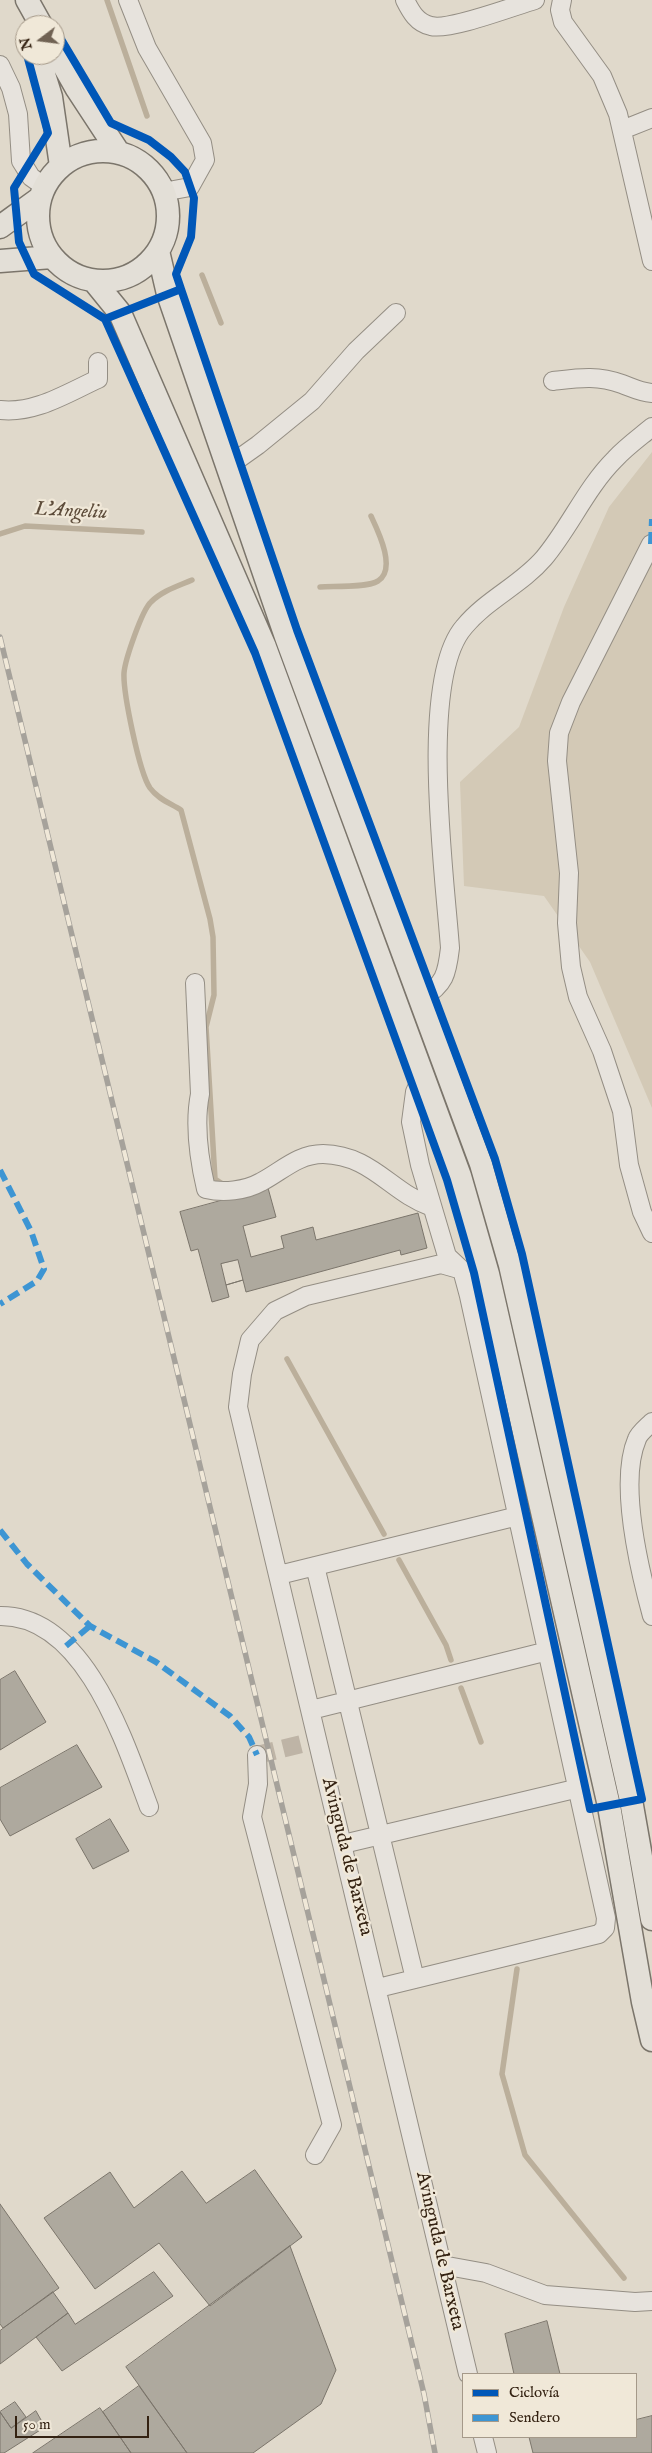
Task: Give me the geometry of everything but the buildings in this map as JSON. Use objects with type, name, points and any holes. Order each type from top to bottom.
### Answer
[{"type":"main road","points":[[20,0],[25,15]]},
{"type":"main road","points":[[27,0],[35,15]]},
{"type":"main road","points":[[41,65],[51,97],[61,166]]},
{"type":"main road","points":[[64,65],[119,153]]},
{"type":"main road","points":[[0,227],[43,193],[61,166],[79,156],[98,151],[119,153],[152,174],[163,192],[168,212],[166,232],[158,251],[146,265],[130,275],[112,280],[94,280],[71,272],[52,257],[42,239],[38,219],[43,193]]},
{"type":"main road","points":[[158,251],[168,294],[286,637],[481,1164],[510,1265],[632,1800],[652,1919]]},
{"type":"main road","points":[[0,261],[52,257]]},
{"type":"main road","points":[[94,280],[120,313],[265,647],[460,1176],[488,1274],[609,1806],[643,2002],[652,2040]]},
{"type":"street","points":[[128,0],[148,48],[202,143],[205,160],[190,187],[163,192]]},
{"type":"street","points":[[405,0],[417,20],[431,27],[447,26],[535,0]]},
{"type":"street","points":[[562,0],[560,10],[563,22],[602,76],[618,114],[652,261]]},
{"type":"street","points":[[0,65],[11,88],[18,114],[21,161],[30,178],[43,193]]},
{"type":"street","points":[[622,130],[652,118]]},
{"type":"street","points":[[227,467],[258,445],[312,401],[356,351],[396,313]]},
{"type":"street","points":[[0,410],[16,412],[50,401],[98,379],[98,362]]},
{"type":"street","points":[[553,381],[589,376],[622,384],[640,392],[652,393]]},
{"type":"street","points":[[421,999],[433,992],[447,975],[450,948],[436,756],[440,702],[449,657],[463,628],[483,609],[522,581],[539,563],[614,460],[652,427]]},
{"type":"street","points":[[650,544],[572,702],[559,733],[556,761],[569,873],[568,923],[571,967],[578,997],[602,1051],[622,1111],[629,1165],[642,1212],[652,1233]]},
{"type":"street","points":[[194,983],[200,1094],[198,1127],[201,1165],[206,1189],[222,1193],[260,1182],[280,1168],[304,1157],[324,1154],[368,1165],[413,1200],[432,1206]]},
{"type":"street","points":[[378,1988],[599,1934],[605,1928],[606,1918],[579,1788],[462,1270],[447,1256],[420,1166],[411,1122],[414,1092],[423,1074]]},
{"type":"street","name":"Avinguda de Barxeta","points":[[462,1270],[441,1264],[306,1296],[275,1312],[250,1340],[242,1374],[238,1407],[378,1988],[468,2373]]},
{"type":"street","points":[[462,1270],[488,1274]]},
{"type":"street","points":[[652,1422],[637,1438],[631,1469],[632,1514],[639,1568],[652,1616]]},
{"type":"street","points":[[279,1575],[518,1516]]},
{"type":"street","points":[[315,1566],[415,1979]]},
{"type":"street","points":[[0,1616],[10,1616],[29,1622],[46,1631],[81,1660],[104,1697],[149,1807]]},
{"type":"street","points":[[311,1710],[548,1651]]},
{"type":"street","points":[[257,1755],[258,1784],[252,1817],[332,2125],[315,2156]]},
{"type":"street","points":[[343,1844],[579,1788]]},
{"type":"street","points":[[442,2265],[486,2272],[545,2295],[635,2302],[652,2301]]},
{"type":"street","points":[[483,2438],[487,2453]]},
{"type":"shaded area","points":[[652,452],[652,1108],[590,962],[544,896],[464,886],[460,782],[519,727],[564,607],[609,507]]},
{"type":"waterway","points":[[107,0],[147,116]]},
{"type":"waterway","points":[[202,275],[221,323]]},
{"type":"waterway","points":[[320,587],[366,585],[378,581],[383,575],[386,568],[386,559],[378,531],[371,516]]},
{"type":"waterway","name":"L'Angeliu","points":[[0,534],[25,526],[142,532]]},
{"type":"waterway","points":[[192,580],[170,589],[147,607],[134,636],[127,658],[124,683],[132,732],[141,766],[150,788],[164,800],[181,810],[210,919],[213,937],[214,995],[206,1027],[215,1179],[224,1185]]},
{"type":"waterway","points":[[287,1359],[384,1534]]},
{"type":"waterway","points":[[399,1560],[446,1645],[451,1660]]},
{"type":"waterway","points":[[461,1688],[481,1742]]},
{"type":"waterway","points":[[517,1969],[502,2074],[525,2155],[624,2278]]},
{"type":"tunnel","points":[[257,1755],[318,1740]]},
{"type":"railway","points":[[0,637],[424,2394],[435,2453]]},
{"type":"marked path","points":[[651,544],[652,519]]},
{"type":"marked path","points":[[0,1170],[31,1231],[44,1269],[37,1281],[0,1304]]},
{"type":"marked path","points":[[0,1530],[27,1564],[90,1626],[156,1662],[230,1716],[249,1737],[257,1755]]},
{"type":"marked path","points":[[66,1646],[90,1626]]},
{"type":"cycle path","points":[[30,65],[48,133],[14,188],[19,242],[34,274],[105,319],[181,289],[176,274],[191,237],[194,198],[185,172],[171,157],[149,140],[111,123],[65,46]]},
{"type":"cycle path","points":[[105,319],[255,653],[447,1180],[474,1273],[590,1809],[642,1799],[522,1254],[495,1159],[297,630],[181,289]]}]
